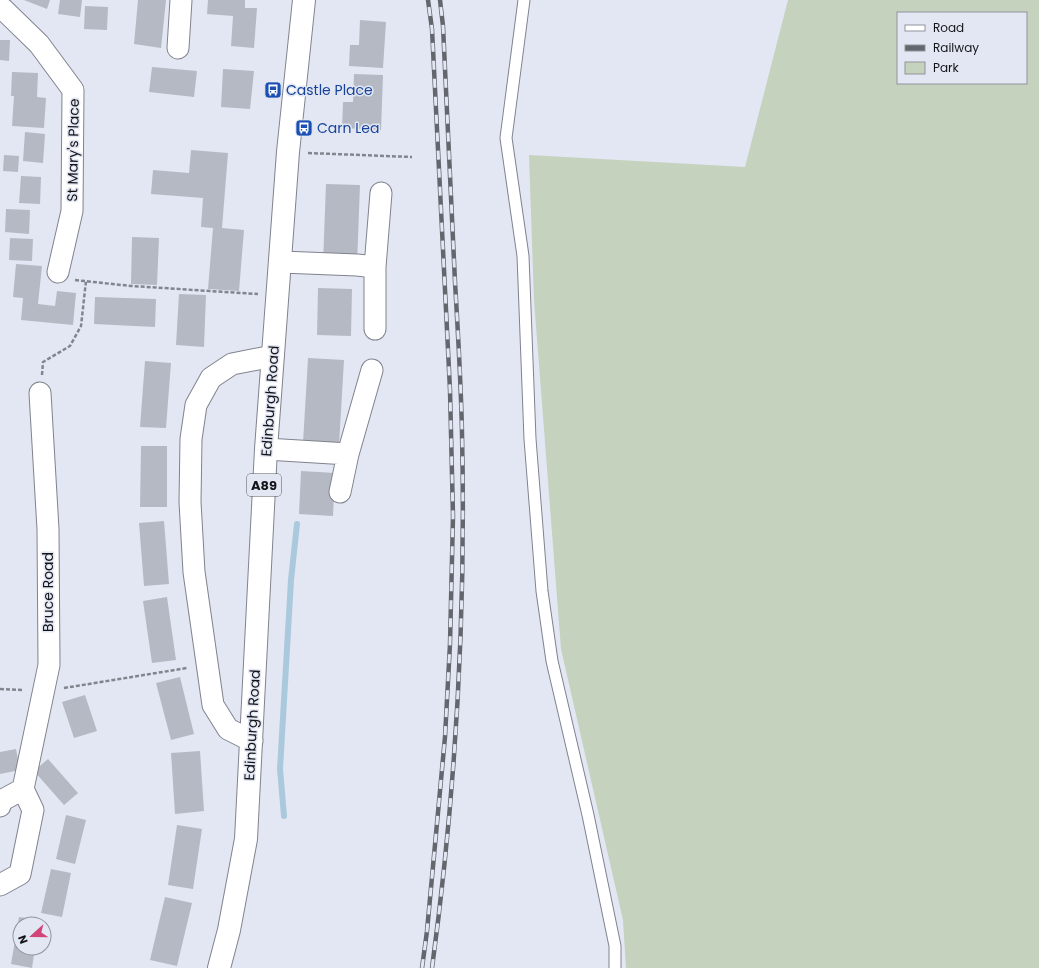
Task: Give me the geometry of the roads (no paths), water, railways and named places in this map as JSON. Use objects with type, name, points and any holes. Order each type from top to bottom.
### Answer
[{"type":"main road","name":"Edinburgh Road","points":[[219,968],[229,930],[246,839],[266,450],[288,152],[304,0]]},
{"type":"street","points":[[178,48],[180,0]]},
{"type":"street","name":"St Mary's Place","points":[[0,9],[3,9],[39,44],[73,90],[72,211],[58,272]]},
{"type":"street","points":[[375,329],[375,267],[381,193]]},
{"type":"street","points":[[281,262],[375,267]]},
{"type":"street","points":[[252,742],[228,728],[213,705],[194,572],[190,502],[191,439],[196,405],[211,378],[232,364],[273,356]]},
{"type":"street","points":[[340,492],[348,454],[372,370]]},
{"type":"street","name":"Bruce Road","points":[[23,789],[49,665],[48,529],[40,393]]},
{"type":"street","points":[[266,450],[348,454]]},
{"type":"street","points":[[0,806],[1,801],[23,789],[33,810],[20,874],[0,885]]},
{"type":"lane","points":[[524,0],[506,138],[523,256],[530,439],[542,591],[552,661],[588,815],[615,946],[615,968]]},
{"type":"waterway","points":[[284,816],[280,769],[291,580],[297,524]]},
{"type":"railway","points":[[422,968],[427,931],[445,737],[450,644],[453,516],[450,390],[432,29],[428,0]]},
{"type":"railway","points":[[432,968],[447,835],[458,701],[461,634],[463,500],[461,395],[443,26],[440,0]]},
{"type":"place","name":"Castle Place","points":[[273,90]]},
{"type":"place","name":"Carn Lea","points":[[304,128]]}]
